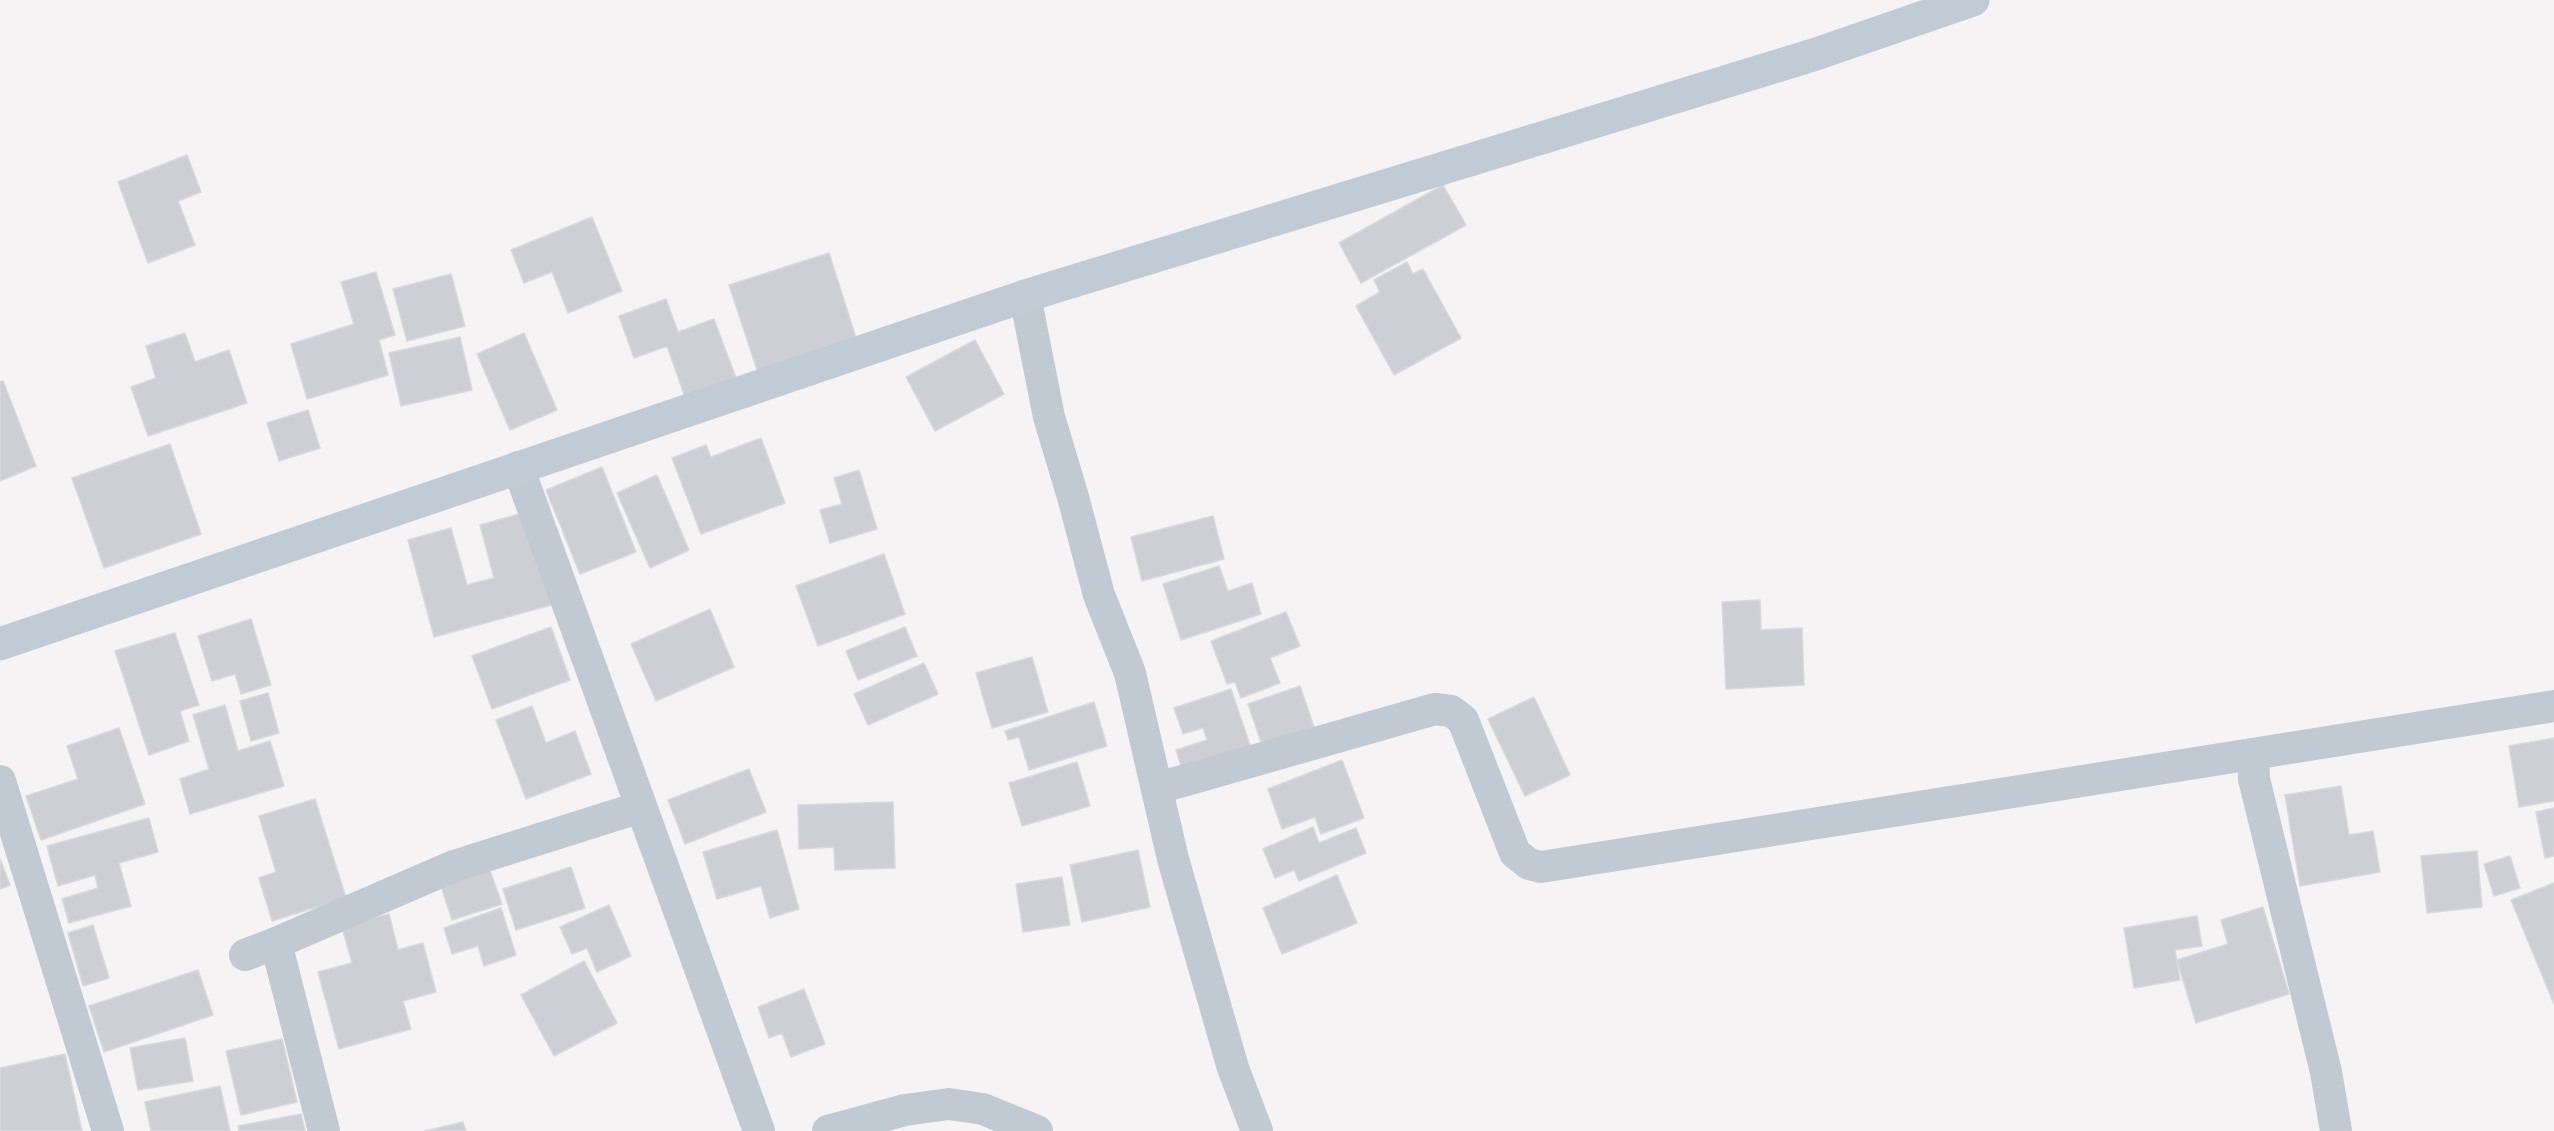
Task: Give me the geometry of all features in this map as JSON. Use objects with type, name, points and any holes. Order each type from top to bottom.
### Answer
[{"type":"street","points":[[0,644],[1025,296],[1813,55],[1973,0]]},
{"type":"street","points":[[1025,296],[1048,417],[1073,497],[1099,595],[1130,673],[1173,859],[1233,1068],[1257,1131]]},
{"type":"street","points":[[518,467],[759,1131]]},
{"type":"street","points":[[1158,788],[1435,709],[1451,711],[1463,720],[1515,854],[1529,864],[1540,867],[2554,706]]},
{"type":"street","points":[[2253,754],[2254,779],[2326,1072],[2336,1131]]},
{"type":"street","points":[[0,781],[108,1131]]},
{"type":"street","points":[[245,955],[276,944],[454,866],[641,807]]},
{"type":"street","points":[[276,944],[324,1131]]},
{"type":"street","points":[[828,1131],[905,1110],[950,1104],[983,1109],[1037,1131]]},
{"type":"building","points":[[187,155],[201,192],[178,201],[195,245],[148,263],[118,182]]},
{"type":"building","points":[[1443,185],[1466,225],[1361,283],[1339,243]]},
{"type":"building","points":[[592,217],[622,291],[568,313],[552,272],[524,283],[511,250]]},
{"type":"building","points":[[829,253],[857,341],[758,373],[729,285]]},
{"type":"building","points":[[1407,262],[1413,274],[1423,269],[1461,338],[1394,375],[1356,306],[1380,292],[1374,280]]},
{"type":"building","points":[[376,272],[395,335],[379,340],[388,375],[307,399],[291,344],[354,324],[341,282]]},
{"type":"building","points":[[451,274],[465,326],[407,341],[393,289]]},
{"type":"building","points":[[666,299],[678,332],[714,319],[736,378],[685,397],[667,346],[634,358],[619,316]]},
{"type":"building","points":[[185,333],[195,362],[229,350],[247,403],[148,436],[131,387],[156,378],[146,346]]},
{"type":"building","points":[[524,333],[557,410],[510,430],[477,354]]},
{"type":"building","points":[[460,337],[472,390],[401,406],[389,353]]},
{"type":"building","points":[[975,340],[1004,394],[935,431],[906,377]]},
{"type":"building","points":[[3,381],[36,466],[0,481],[0,382]]},
{"type":"building","points":[[308,410],[320,448],[279,461],[267,423]]},
{"type":"building","points":[[761,438],[785,503],[701,534],[672,458],[706,445],[711,457]]},
{"type":"building","points":[[170,444],[201,534],[104,568],[72,478]]},
{"type":"building","points":[[602,467],[636,552],[580,574],[546,490]]},
{"type":"building","points":[[859,470],[877,529],[830,543],[820,510],[842,504],[834,478]]},
{"type":"building","points":[[657,475],[689,550],[650,568],[617,493]]},
{"type":"building","points":[[530,511],[555,604],[434,637],[408,540],[451,528],[467,585],[494,578],[480,525]]},
{"type":"building","points":[[1213,516],[1224,559],[1142,581],[1131,537]]},
{"type":"building","points":[[884,554],[905,614],[818,646],[796,586]]},
{"type":"building","points":[[1219,566],[1228,591],[1252,583],[1261,614],[1181,640],[1163,584]]},
{"type":"building","points":[[1760,600],[1761,630],[1802,628],[1804,685],[1726,689],[1722,602]]},
{"type":"building","points":[[710,609],[734,667],[656,701],[631,644]]},
{"type":"building","points":[[1286,612],[1300,646],[1270,658],[1280,683],[1241,698],[1235,682],[1227,684],[1211,641]]},
{"type":"building","points":[[251,619],[271,685],[241,694],[235,674],[212,681],[198,636]]},
{"type":"building","points":[[551,627],[570,680],[492,709],[472,656]]},
{"type":"building","points":[[905,627],[917,656],[858,680],[846,651]]},
{"type":"building","points":[[175,633],[199,705],[180,711],[189,741],[149,755],[115,651]]},
{"type":"building","points":[[1032,657],[1048,712],[992,728],[976,673]]},
{"type":"building","points":[[924,663],[938,694],[868,725],[854,694]]},
{"type":"building","points":[[1300,686],[1314,727],[1262,745],[1248,704]]},
{"type":"building","points":[[1231,689],[1253,754],[1185,778],[1176,750],[1207,740],[1203,728],[1183,734],[1174,708]]},
{"type":"building","points":[[268,693],[279,733],[251,741],[240,701]]},
{"type":"building","points":[[1534,697],[1570,775],[1525,796],[1488,719]]},
{"type":"building","points":[[1094,702],[1107,746],[1029,770],[1019,737],[1008,740],[1005,731]]},
{"type":"building","points":[[225,705],[238,751],[270,741],[284,786],[190,814],[180,779],[209,769],[193,715]]},
{"type":"building","points":[[532,706],[546,743],[575,731],[591,774],[526,799],[496,720]]},
{"type":"building","points":[[119,728],[145,804],[41,840],[26,796],[78,779],[67,746]]},
{"type":"building","points":[[2554,738],[2554,801],[2519,807],[2509,746]]},
{"type":"building","points":[[1342,760],[1364,818],[1321,834],[1315,817],[1282,829],[1268,789]]},
{"type":"building","points":[[1077,762],[1090,806],[1022,826],[1009,783]]},
{"type":"building","points":[[749,769],[766,812],[685,844],[668,800]]},
{"type":"building","points":[[2341,786],[2349,835],[2373,831],[2380,872],[2300,886],[2285,795]]},
{"type":"building","points":[[315,799],[346,898],[272,921],[259,878],[276,872],[259,816]]},
{"type":"building","points":[[893,802],[895,868],[835,870],[834,847],[799,849],[798,805]]},
{"type":"building","points":[[2554,808],[2554,856],[2545,858],[2536,812]]},
{"type":"building","points":[[149,818],[158,852],[119,863],[131,906],[69,923],[62,899],[98,888],[95,875],[58,886],[47,846]]},
{"type":"building","points":[[1313,827],[1319,843],[1356,828],[1366,853],[1299,881],[1294,870],[1275,878],[1263,849]]},
{"type":"building","points":[[777,830],[799,909],[770,918],[761,886],[717,899],[703,852]]},
{"type":"building","points":[[1138,850],[1150,907],[1082,922],[1070,865]]},
{"type":"building","points":[[2477,851],[2482,907],[2427,913],[2421,856]]},
{"type":"building","points":[[2510,856],[2520,888],[2494,896],[2484,864]]},
{"type":"building","points":[[0,859],[10,885],[0,889]]},
{"type":"building","points":[[571,867],[585,908],[516,930],[503,889]]},
{"type":"building","points":[[489,868],[502,904],[452,920],[440,883]]},
{"type":"building","points":[[1337,875],[1357,923],[1282,954],[1263,908]]},
{"type":"building","points":[[1062,877],[1070,925],[1023,932],[1016,884]]},
{"type":"building","points":[[2554,883],[2554,1004],[2511,900]]},
{"type":"building","points":[[609,905],[631,956],[597,972],[587,948],[572,954],[560,927]]},
{"type":"building","points":[[2263,907],[2289,994],[2196,1023],[2177,960],[2228,944],[2221,920]]},
{"type":"building","points":[[501,908],[516,955],[484,966],[478,946],[452,954],[444,928]]},
{"type":"building","points":[[389,914],[398,950],[423,943],[436,992],[403,1001],[411,1029],[339,1049],[318,972],[352,963],[342,927]]},
{"type":"building","points":[[2197,916],[2202,946],[2175,950],[2180,980],[2134,988],[2124,928]]},
{"type":"building","points":[[93,925],[109,978],[83,986],[68,933]]},
{"type":"building","points":[[584,961],[617,1023],[554,1056],[521,995]]},
{"type":"building","points":[[198,970],[213,1015],[104,1052],[89,1006]]},
{"type":"building","points":[[804,989],[825,1044],[791,1057],[782,1033],[769,1038],[758,1007]]},
{"type":"building","points":[[185,1038],[193,1081],[138,1090],[130,1048]]},
{"type":"building","points":[[282,1039],[297,1102],[241,1115],[226,1051]]},
{"type":"building","points":[[65,1054],[82,1131],[0,1131],[0,1068]]},
{"type":"building","points":[[220,1086],[230,1131],[151,1131],[145,1102]]},
{"type":"building","points":[[301,1114],[305,1131],[239,1131],[238,1126]]},
{"type":"building","points":[[463,1122],[466,1131],[425,1131]]}]
